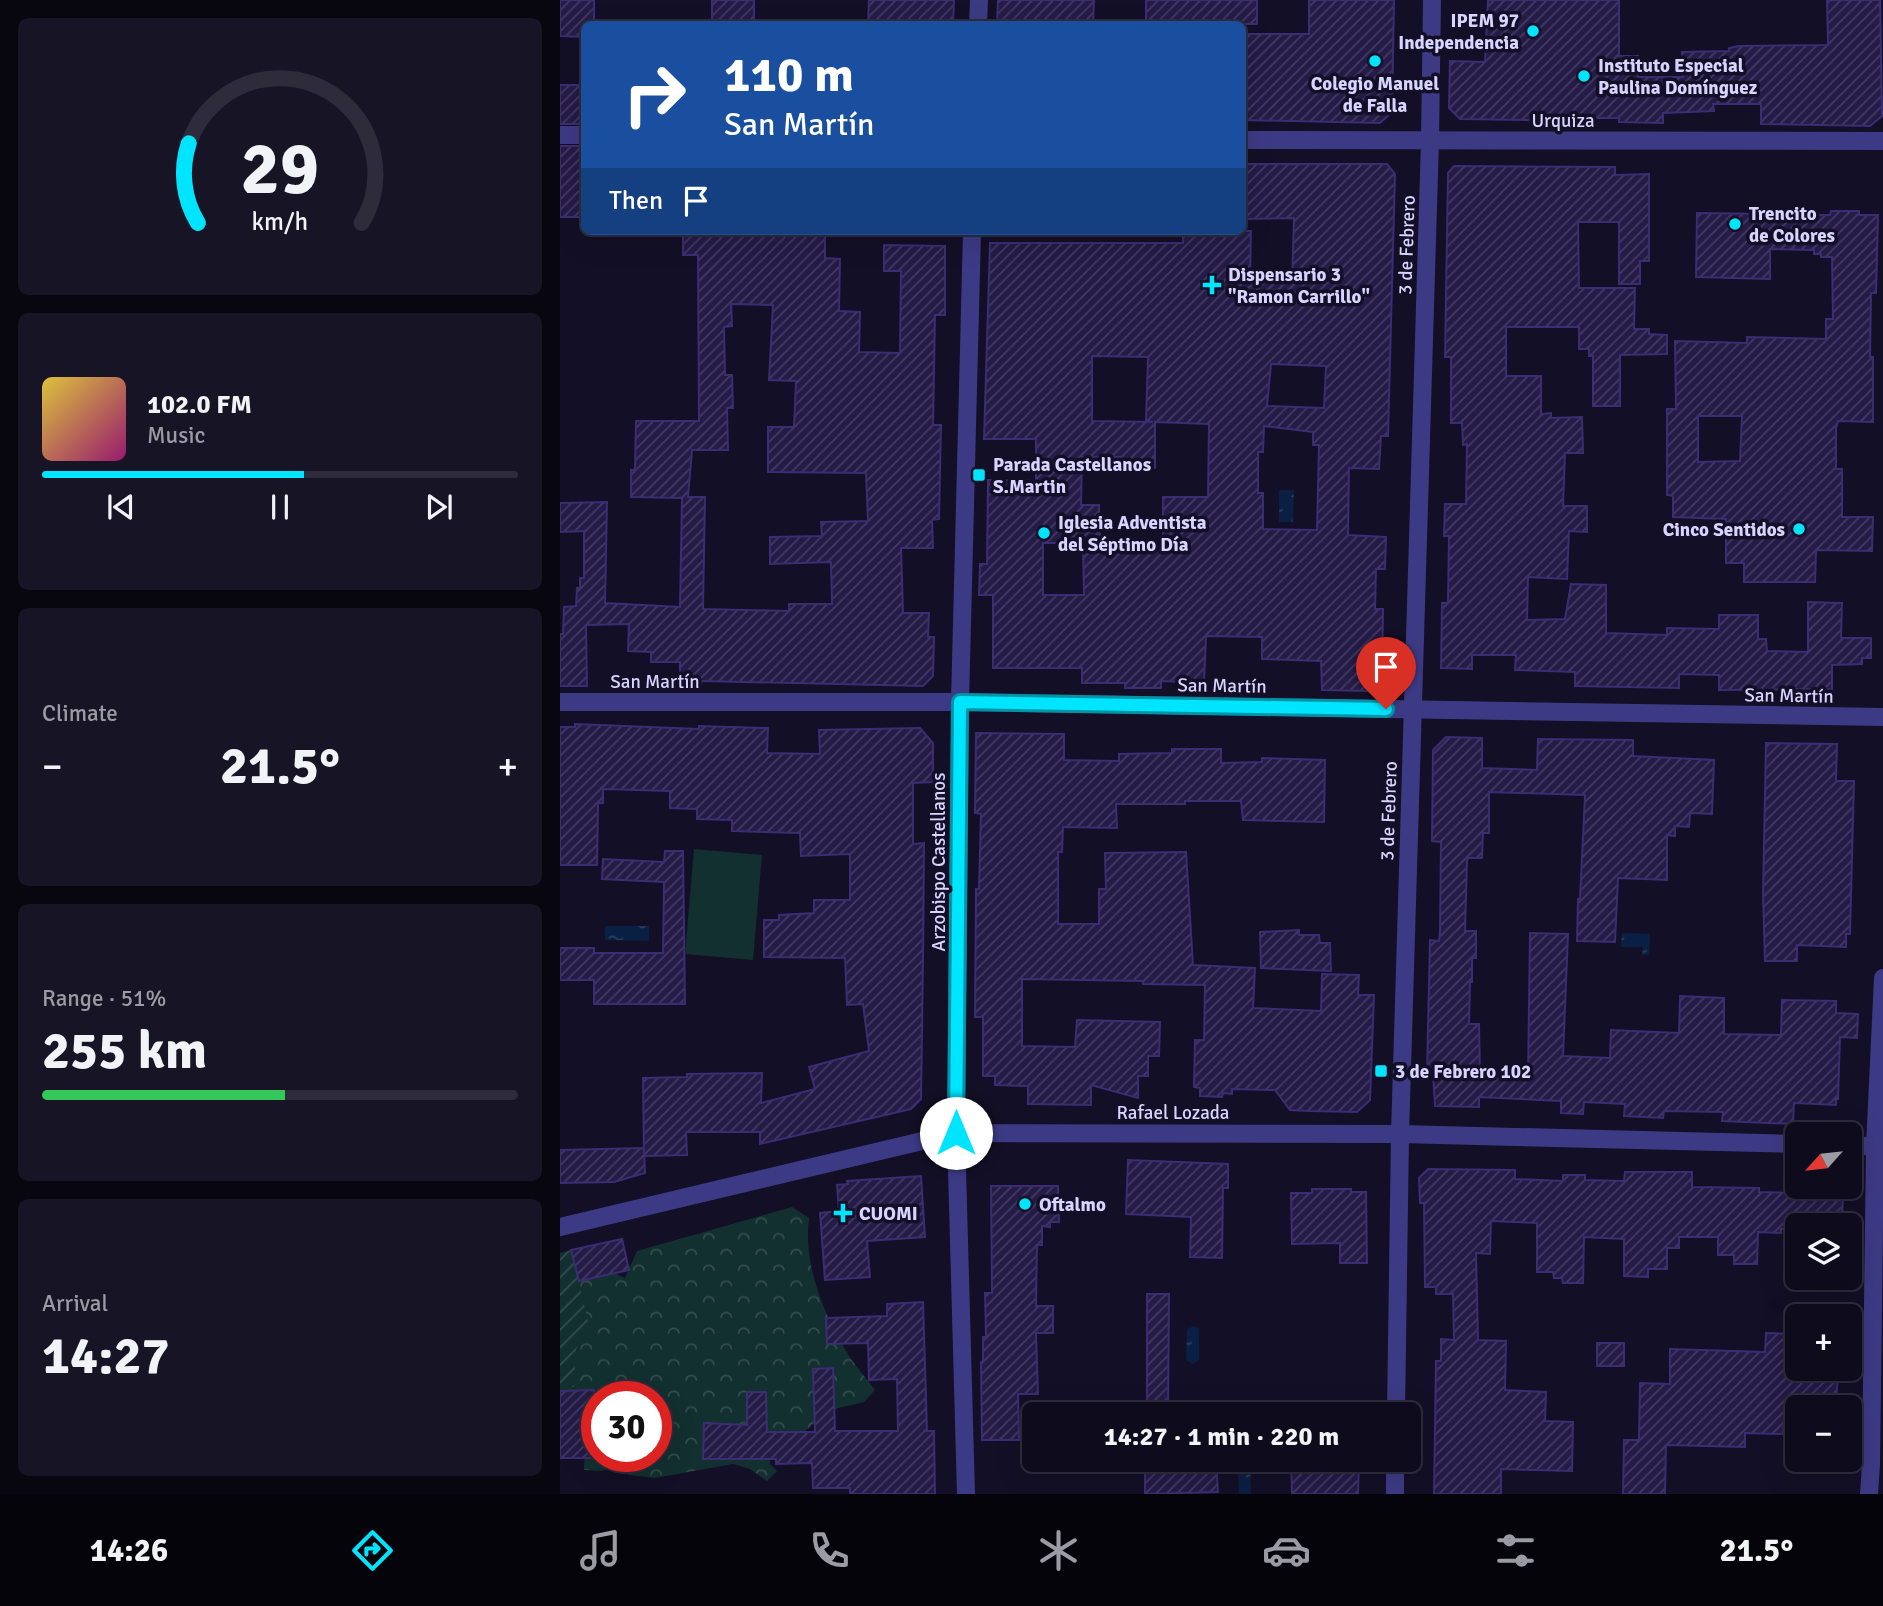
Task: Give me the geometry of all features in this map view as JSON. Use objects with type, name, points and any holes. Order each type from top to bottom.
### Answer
[{"type":"street","points":[[978,21],[979,0]]},
{"type":"street","name":"3 de Febrero","points":[[1396,1402],[1400,1134],[1432,0]]},
{"type":"street","points":[[560,135],[581,135]]},
{"type":"street","name":"Urquiza","points":[[1246,139],[1883,141]]},
{"type":"street","name":"Arzobispo Castellanos","points":[[966,1494],[956,1133],[960,702],[972,235]]},
{"type":"street","name":"San Martín","points":[[560,702],[960,702],[1883,717]]},
{"type":"street","points":[[1869,1494],[1883,978]]},
{"type":"street","name":"Rafael Lozada","points":[[560,1227],[956,1133],[1400,1134],[1785,1144]]},
{"type":"street","points":[[1395,1472],[1395,1494]]},
{"type":"green space","points":[[694,849],[762,855],[753,960],[685,954]]},
{"type":"green space","points":[[792,1207],[809,1218],[812,1270],[830,1321],[849,1356],[875,1390],[864,1402],[830,1410],[792,1442],[769,1448],[770,1464],[777,1471],[767,1481],[750,1469],[733,1464],[655,1478],[628,1475],[629,1472],[672,1472],[672,1381],[581,1381],[581,1436],[560,1393],[560,1259],[593,1263],[625,1278],[637,1251]]},
{"type":"green space","points":[[571,1250],[589,1325],[576,1349],[574,1387],[560,1386],[560,1253]]},
{"type":"water","points":[[1279,490],[1294,490],[1293,522],[1279,522]]},
{"type":"water","points":[[605,926],[649,926],[649,941],[605,940]]},
{"type":"water","points":[[1622,933],[1650,934],[1649,955],[1642,955],[1643,947],[1621,947]]},
{"type":"water","points":[[1194,1326],[1199,1329],[1199,1360],[1193,1364],[1186,1360],[1187,1329]]},
{"type":"water","points":[[1229,1472],[1250,1472],[1251,1494],[1239,1494],[1238,1473]]},
{"type":"building","points":[[560,0],[594,0],[594,21],[581,21],[581,37],[560,36]]},
{"type":"building","points":[[712,0],[754,0],[754,21],[712,21]]},
{"type":"building","points":[[869,0],[954,0],[953,21],[868,21]]},
{"type":"building","points":[[998,0],[1094,0],[1093,21],[997,21]]},
{"type":"building","points":[[1146,0],[1257,0],[1257,24],[1246,24],[1246,21],[1146,21]]},
{"type":"building","points":[[1309,0],[1394,0],[1392,112],[1380,123],[1246,120],[1246,34],[1309,34]]},
{"type":"building","points":[[1488,0],[1619,0],[1619,56],[1638,56],[1638,77],[1683,77],[1682,52],[1729,51],[1729,48],[1739,46],[1828,45],[1827,0],[1880,0],[1882,116],[1870,126],[1761,124],[1761,104],[1713,104],[1714,111],[1663,113],[1663,123],[1619,122],[1619,118],[1579,118],[1579,121],[1460,119],[1449,108],[1450,61],[1485,62]]},
{"type":"building","points":[[560,85],[581,85],[581,124],[560,124]]},
{"type":"building","points":[[560,146],[581,146],[581,217],[560,217]]},
{"type":"building","points":[[1246,164],[1387,164],[1395,174],[1388,436],[1381,436],[1379,469],[1349,468],[1348,535],[1386,537],[1385,569],[1376,569],[1375,609],[1383,609],[1382,682],[1370,691],[1322,690],[1321,661],[1262,659],[1262,637],[1206,636],[1204,683],[1161,681],[1161,688],[1125,688],[1125,683],[1082,683],[1082,668],[993,668],[993,595],[979,595],[980,564],[987,564],[988,480],[1036,481],[1036,439],[984,439],[990,243],[1183,243],[1183,235],[1246,235],[1246,231],[1251,231],[1250,281],[1292,283],[1294,218],[1246,219]],"holes":[[[1092,356],[1148,357],[1146,421],[1153,422],[1092,421]],[[1271,364],[1326,366],[1324,408],[1267,406]],[[1155,422],[1209,424],[1208,497],[1163,497],[1163,550],[1083,550],[1084,595],[1043,595],[1043,543],[1100,543],[1099,505],[1081,505],[1082,457],[1121,457],[1121,468],[1155,468]],[[1264,426],[1313,432],[1313,445],[1319,445],[1317,530],[1263,529],[1263,493],[1258,493],[1258,452],[1263,452]]]},
{"type":"building","points":[[1454,166],[1615,167],[1615,175],[1649,174],[1649,261],[1640,261],[1640,284],[1619,284],[1619,222],[1578,222],[1579,288],[1635,288],[1634,329],[1649,329],[1649,334],[1667,335],[1667,354],[1620,355],[1620,406],[1593,406],[1593,356],[1589,356],[1589,349],[1579,349],[1579,327],[1506,327],[1506,376],[1541,376],[1541,414],[1551,413],[1551,418],[1582,417],[1583,453],[1565,453],[1563,506],[1587,506],[1587,532],[1569,531],[1567,579],[1528,577],[1527,620],[1565,619],[1571,584],[1606,585],[1606,633],[1667,635],[1667,628],[1719,629],[1719,615],[1758,615],[1758,639],[1766,639],[1767,651],[1808,652],[1808,602],[1842,603],[1841,638],[1871,638],[1871,658],[1862,658],[1862,664],[1832,665],[1832,689],[1719,690],[1719,675],[1679,674],[1679,688],[1575,686],[1575,672],[1515,670],[1516,655],[1472,655],[1472,669],[1441,668],[1442,603],[1448,603],[1449,536],[1444,536],[1445,504],[1466,504],[1467,444],[1463,445],[1462,423],[1451,423],[1451,357],[1445,357],[1448,173]]},
{"type":"building","points":[[1831,211],[1859,211],[1859,215],[1878,215],[1876,293],[1871,293],[1873,422],[1838,421],[1836,428],[1836,469],[1842,469],[1842,517],[1873,517],[1872,551],[1816,550],[1815,582],[1744,582],[1744,563],[1726,563],[1726,519],[1673,517],[1673,496],[1667,495],[1667,409],[1676,409],[1675,341],[1747,343],[1747,337],[1826,339],[1826,319],[1833,319],[1832,257],[1821,257],[1821,254],[1814,254],[1814,250],[1770,249],[1770,279],[1696,277],[1697,213],[1770,214],[1770,219],[1817,220],[1816,215],[1830,215]],"holes":[[[1698,416],[1742,416],[1740,461],[1698,462]]]},
{"type":"building","points":[[683,235],[825,235],[825,258],[840,259],[839,311],[860,312],[859,352],[900,353],[901,271],[884,271],[884,245],[945,246],[945,315],[935,315],[933,425],[941,425],[939,519],[932,520],[933,548],[901,548],[903,613],[929,613],[928,637],[934,637],[933,676],[923,686],[701,681],[701,685],[680,685],[680,662],[651,662],[651,652],[628,651],[629,624],[586,625],[587,686],[560,686],[560,634],[563,634],[564,607],[576,606],[577,588],[580,588],[580,578],[584,578],[584,531],[560,532],[560,503],[607,502],[605,603],[680,607],[682,498],[631,497],[631,470],[635,470],[636,421],[699,421],[698,255],[683,255]],"holes":[[[731,304],[773,305],[769,380],[796,381],[794,427],[768,427],[768,472],[866,473],[868,521],[821,522],[822,536],[770,537],[770,564],[831,562],[832,604],[789,604],[789,611],[703,609],[705,497],[688,497],[692,450],[728,450],[727,408],[733,408],[732,375],[725,375],[724,327],[732,326]]]},
{"type":"building","points":[[575,724],[699,729],[699,726],[768,728],[767,753],[820,754],[819,730],[920,728],[933,743],[933,782],[913,783],[913,844],[924,843],[921,1099],[911,1109],[760,1144],[760,1132],[686,1132],[687,1155],[644,1156],[643,1078],[687,1077],[687,1074],[762,1073],[761,1103],[815,1089],[809,1067],[869,1051],[863,1004],[847,1005],[845,958],[764,957],[764,920],[779,920],[779,915],[814,913],[814,900],[850,900],[850,857],[849,854],[801,856],[800,833],[732,831],[732,820],[697,819],[697,809],[670,808],[670,791],[603,789],[603,803],[598,803],[597,865],[560,865],[560,727],[575,727]]},
{"type":"building","points":[[976,733],[1064,734],[1064,760],[1119,761],[1119,754],[1172,753],[1172,749],[1221,749],[1221,763],[1262,762],[1262,758],[1325,760],[1324,822],[1243,820],[1241,801],[1185,801],[1185,804],[1116,804],[1117,828],[1063,827],[1062,852],[1058,852],[1058,924],[1099,924],[1099,889],[1106,889],[1105,853],[1186,852],[1193,965],[1255,968],[1253,1008],[1321,1011],[1322,974],[1359,975],[1358,995],[1374,995],[1370,1100],[1357,1112],[1309,1111],[1290,1110],[1275,1090],[1232,1089],[1232,1094],[1223,1093],[1222,1097],[1200,1096],[1200,1088],[1194,1087],[1195,1040],[1204,1040],[1205,985],[1143,984],[1143,981],[1022,979],[1022,1046],[1075,1047],[1077,1020],[1160,1022],[1159,1056],[1148,1056],[1148,1076],[1138,1076],[1138,1098],[1091,1085],[1091,1105],[1028,1104],[1028,1086],[995,1085],[995,1076],[983,1076],[983,1017],[975,1017],[976,889],[979,889],[981,814],[975,813]]},
{"type":"building","points":[[1446,737],[1482,738],[1482,768],[1537,770],[1538,739],[1633,740],[1633,756],[1714,760],[1712,814],[1690,813],[1689,827],[1675,826],[1675,836],[1667,835],[1667,880],[1618,878],[1615,942],[1577,941],[1585,795],[1489,792],[1489,833],[1483,833],[1482,858],[1468,858],[1467,861],[1465,931],[1476,931],[1476,958],[1472,958],[1470,982],[1469,1024],[1479,1024],[1480,1074],[1528,1077],[1530,933],[1568,934],[1563,1056],[1610,1058],[1611,1030],[1679,1033],[1680,996],[1724,998],[1724,1034],[1781,1035],[1782,1000],[1836,1001],[1836,1013],[1858,1014],[1857,1038],[1840,1037],[1836,1105],[1794,1103],[1793,1122],[1785,1124],[1722,1121],[1723,1112],[1664,1111],[1663,1118],[1624,1116],[1625,1104],[1584,1102],[1583,1114],[1561,1113],[1561,1101],[1479,1097],[1479,1107],[1435,1106],[1433,1073],[1427,1073],[1430,940],[1439,941],[1440,931],[1441,842],[1432,841],[1433,750]]},
{"type":"building","points":[[1766,743],[1837,744],[1836,781],[1854,781],[1850,934],[1846,934],[1846,947],[1797,945],[1797,961],[1765,961],[1763,894]]},
{"type":"building","points":[[665,851],[683,851],[685,1004],[594,1004],[594,980],[560,980],[560,948],[594,948],[594,953],[663,953],[664,882],[602,879],[603,859],[664,862]]},
{"type":"building","points":[[1299,930],[1299,935],[1319,935],[1320,943],[1330,943],[1331,971],[1261,968],[1260,932]]},
{"type":"building","points":[[644,1148],[645,1173],[614,1182],[560,1183],[560,1150]]},
{"type":"building","points":[[1128,1160],[1228,1164],[1228,1188],[1223,1188],[1222,1258],[1190,1257],[1191,1217],[1126,1214]]},
{"type":"building","points":[[1428,1169],[1515,1170],[1515,1179],[1563,1181],[1563,1175],[1585,1175],[1585,1180],[1624,1181],[1625,1172],[1692,1172],[1692,1187],[1759,1188],[1759,1192],[1785,1193],[1785,1199],[1843,1199],[1842,1213],[1785,1213],[1785,1229],[1781,1229],[1781,1233],[1758,1232],[1757,1264],[1734,1264],[1734,1255],[1718,1255],[1718,1237],[1679,1237],[1679,1248],[1667,1248],[1667,1269],[1648,1269],[1648,1277],[1624,1276],[1624,1239],[1584,1237],[1583,1283],[1563,1283],[1562,1278],[1554,1278],[1553,1272],[1537,1272],[1537,1223],[1491,1221],[1490,1254],[1476,1253],[1478,1340],[1506,1341],[1505,1390],[1546,1392],[1545,1421],[1573,1422],[1572,1471],[1501,1469],[1501,1494],[1434,1494],[1436,1361],[1441,1361],[1441,1339],[1454,1340],[1453,1294],[1436,1294],[1436,1287],[1425,1287],[1424,1203],[1420,1203],[1419,1178]]},
{"type":"building","points":[[921,1176],[925,1237],[867,1241],[870,1277],[825,1280],[820,1213],[839,1211],[837,1185],[848,1184],[847,1181]]},
{"type":"building","points":[[991,1186],[1058,1186],[1059,1222],[1050,1222],[1050,1227],[1042,1226],[1042,1245],[1037,1245],[1036,1306],[1053,1306],[1053,1333],[1036,1333],[1038,1394],[1018,1394],[1019,1440],[982,1440],[981,1362],[983,1337],[986,1337],[985,1293],[992,1293]]},
{"type":"building","points":[[1312,1189],[1351,1189],[1351,1192],[1366,1192],[1367,1263],[1340,1263],[1340,1243],[1292,1244],[1291,1193],[1312,1193]]},
{"type":"building","points":[[622,1239],[629,1270],[579,1281],[571,1250]]},
{"type":"building","points":[[1147,1294],[1169,1294],[1168,1402],[1147,1402]]},
{"type":"building","points":[[923,1302],[927,1431],[934,1431],[935,1494],[850,1494],[850,1488],[813,1488],[812,1463],[776,1464],[776,1459],[703,1459],[704,1423],[747,1425],[747,1392],[766,1392],[767,1432],[815,1432],[813,1369],[833,1368],[835,1431],[898,1431],[897,1379],[869,1380],[868,1343],[827,1344],[826,1318],[887,1316],[887,1304]]},
{"type":"building","points":[[1766,1333],[1785,1334],[1785,1381],[1837,1381],[1837,1395],[1785,1395],[1783,1434],[1745,1433],[1745,1447],[1666,1445],[1665,1494],[1623,1494],[1624,1440],[1639,1440],[1640,1383],[1670,1384],[1670,1349],[1765,1352]]},
{"type":"building","points":[[1597,1343],[1624,1343],[1624,1366],[1597,1366]]},
{"type":"building","points":[[581,1390],[581,1458],[560,1458],[560,1391]]},
{"type":"building","points":[[1145,1472],[1217,1472],[1218,1492],[1145,1494]]},
{"type":"building","points":[[1291,1472],[1359,1472],[1358,1494],[1292,1494]]},
{"type":"place","name":"IPEM 97 Independencia","points":[[1533,31]]},
{"type":"place","name":"Colegio Manuel de Falla","points":[[1375,61]]},
{"type":"place","name":"Instituto Especial Paulina Domínguez","points":[[1584,76]]},
{"type":"place","name":"Trencito de Colores","points":[[1735,224]]},
{"type":"place","name":"Dispensario 3 \"Ramon Carrillo\"","points":[[1212,285]]},
{"type":"place","name":"Parada Castellanos S.Martin","points":[[979,475]]},
{"type":"place","name":"Cinco Sentidos","points":[[1799,529]]},
{"type":"place","name":"Iglesia Adventista del Séptimo Día","points":[[1044,533]]},
{"type":"place","name":"3 de Febrero 102","points":[[1381,1071]]},
{"type":"place","name":"Oftalmo","points":[[1025,1204]]},
{"type":"place","name":"CUOMI","points":[[843,1213]]},
{"type":"route","points":[[956,1133],[960,702],[1386,709]]}]
